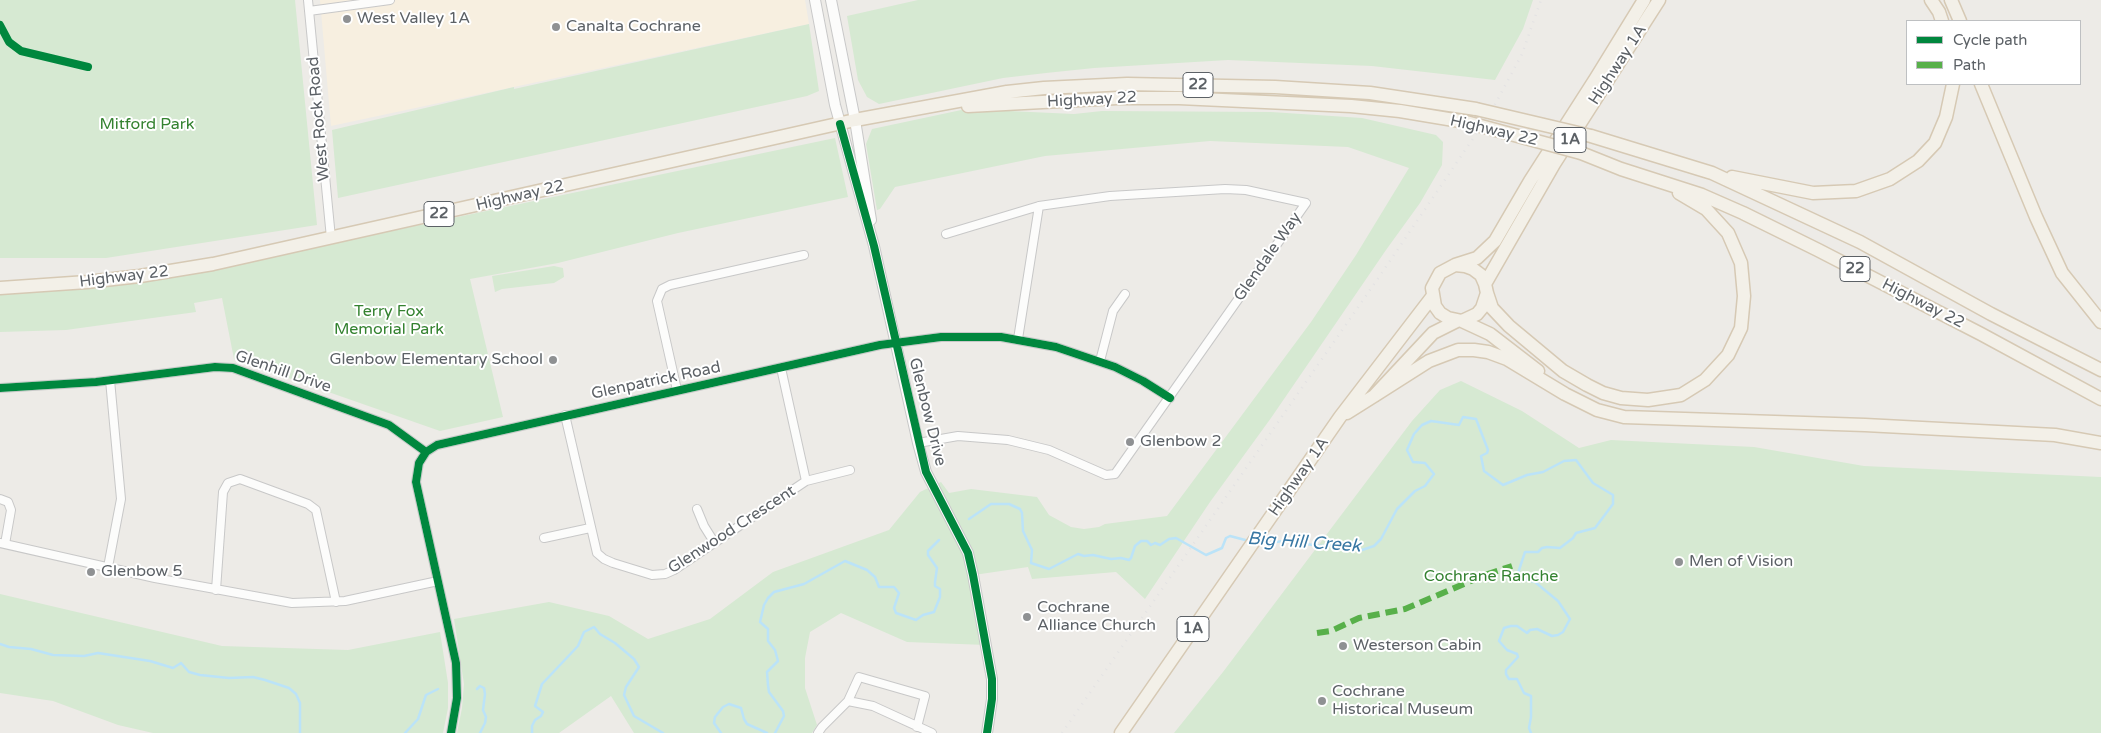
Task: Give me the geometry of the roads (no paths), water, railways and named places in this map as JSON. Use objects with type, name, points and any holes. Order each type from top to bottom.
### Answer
[{"type":"main road","name":"Highway 1A","points":[[1455,265],[1477,258],[1495,241],[1530,180],[1606,63],[1644,0]]},
{"type":"main road","name":"Highway 1A","points":[[1486,288],[1554,164],[1659,0]]},
{"type":"main road","points":[[1931,0],[1942,20]]},
{"type":"main road","points":[[1951,0],[1960,20]]},
{"type":"main road","name":"Highway 22","points":[[0,288],[87,282],[140,276],[204,265],[855,120],[1008,92],[1044,88],[1136,84],[1275,87],[1370,92],[1476,109],[1591,136],[1712,173],[1860,242],[1990,314],[2101,370]]},
{"type":"main road","points":[[1712,173],[1813,193],[1856,191],[1890,179],[1918,161],[1935,143],[1946,117],[1952,85]]},
{"type":"main road","points":[[1981,85],[2036,217],[2062,273],[2101,322]]},
{"type":"main road","name":"Highway 22","points":[[920,108],[1117,98],[1179,98],[1351,106],[1466,122],[1581,153],[1621,169],[1702,195],[1818,250],[1982,334],[2101,399]]},
{"type":"main road","points":[[1566,394],[1490,334],[1448,318],[1440,313],[1432,297],[1432,288],[1440,273],[1455,265],[1473,269],[1480,275],[1492,308],[1509,326],[1563,371],[1603,393],[1621,398],[1648,400],[1681,395],[1705,380],[1728,355],[1741,328],[1744,296],[1741,263],[1728,233],[1706,209],[1673,190],[1621,169]]},
{"type":"main road","points":[[1459,321],[1470,318],[1482,308],[1486,288]]},
{"type":"main road","name":"Highway 1A","points":[[1121,733],[1340,417],[1432,297]]},
{"type":"main road","name":"Highway 1A","points":[[1340,417],[1374,396],[1415,354],[1423,342],[1433,334],[1459,321]]},
{"type":"main road","points":[[1374,396],[1429,361],[1458,350],[1474,350],[1488,352],[1507,359],[1597,410],[1624,417],[1884,426],[2055,436],[2101,443]]},
{"type":"street","name":"West Rock Road","points":[[308,0],[331,238]]},
{"type":"street","points":[[309,11],[390,0]]},
{"type":"street","name":"Glenbow Drive","points":[[815,0],[840,124],[874,246],[926,472],[968,553],[974,575],[992,679],[992,698],[987,733]]},
{"type":"street","name":"Glenbow Drive","points":[[831,0],[855,120],[874,246]]},
{"type":"street","name":"Glendale Way","points":[[918,443],[958,436],[1008,440],[1049,450],[1109,476],[1119,471],[1306,203],[1246,190],[1225,189],[1110,196],[1039,206]]},
{"type":"street","points":[[946,234],[1039,206],[1018,339]]},
{"type":"street","points":[[677,390],[657,301],[662,289],[670,285],[804,255]]},
{"type":"street","points":[[1100,361],[1113,310],[1125,294]]},
{"type":"street","name":"Glenpatrick Road","points":[[426,452],[442,442],[896,342],[931,337],[963,336],[1018,339],[1056,347],[1100,361],[1143,381],[1170,398]]},
{"type":"street","name":"Glenhill Drive","points":[[0,388],[110,380],[214,367],[232,368],[389,425],[426,452]]},
{"type":"street","name":"Glenwood Crescent","points":[[565,415],[595,548],[604,559],[652,575],[670,573],[806,481],[781,368]]},
{"type":"street","points":[[108,567],[121,499],[110,380]]},
{"type":"street","points":[[426,452],[419,463],[416,482],[457,672],[457,698],[452,733]]},
{"type":"street","points":[[806,481],[850,470]]},
{"type":"street","points":[[216,590],[223,492],[228,483],[240,479],[308,504],[316,510],[336,602]]},
{"type":"street","points":[[0,499],[8,502],[11,510],[2,544],[216,590],[292,603],[336,602],[438,581]]},
{"type":"street","points":[[697,509],[704,526],[714,542]]},
{"type":"street","points":[[544,538],[590,528]]},
{"type":"street","points":[[818,733],[848,702],[859,677],[924,696],[917,727]]},
{"type":"street","points":[[848,702],[873,706],[932,733]]},
{"type":"waterway","name":"Big Hill Creek","points":[[1259,542],[1283,541],[1321,546],[1336,545],[1362,550],[1374,546],[1381,539],[1397,509],[1415,491],[1425,486],[1434,474],[1425,463],[1413,462],[1407,450],[1414,434],[1422,425],[1431,421],[1459,425],[1463,417],[1476,419],[1488,450],[1487,453],[1481,456],[1484,471],[1503,485],[1527,475],[1543,472],[1564,461],[1576,460],[1593,483],[1613,495],[1613,504],[1595,528],[1576,533],[1573,538],[1560,548],[1547,547],[1542,548],[1538,552],[1525,552],[1518,573],[1523,579],[1535,582],[1558,601],[1570,619],[1563,632],[1558,635],[1552,636],[1537,629],[1530,630],[1527,633],[1517,626],[1511,626],[1504,628],[1499,641],[1507,650],[1517,654],[1518,657],[1506,670],[1506,674],[1509,679],[1517,679],[1524,693],[1531,696],[1529,728],[1531,733]]},
{"type":"waterway","name":"Big Hill Creek","points":[[969,519],[991,504],[1009,504],[1020,509],[1023,531],[1032,550],[1031,563],[1049,569],[1078,554],[1129,560],[1135,546],[1141,541],[1147,541],[1151,545],[1155,543],[1160,545],[1169,539],[1176,538],[1206,555],[1222,548],[1226,538],[1230,536],[1249,541]]},
{"type":"waterway","name":"Big Hill Creek","points":[[775,733],[784,716],[783,711],[769,692],[768,685],[767,672],[778,661],[775,650],[768,641],[768,629],[760,622],[764,605],[768,598],[774,592],[804,584],[845,561],[867,570],[875,577],[879,587],[894,587],[899,593],[894,608],[896,613],[916,620],[923,615],[934,612],[940,597],[940,589],[935,586],[937,568],[928,555],[928,551],[939,540]]},
{"type":"waterway","name":"Big Hill Creek","points":[[532,733],[532,726],[535,720],[543,712],[535,706],[542,684],[578,646],[584,632],[594,627],[600,634],[615,643],[634,659],[639,667],[626,687],[624,695],[634,716],[663,733]]},
{"type":"waterway","name":"Big Hill Creek","points":[[0,644],[53,655],[84,656],[98,653],[150,661],[173,668],[181,663],[189,672],[200,675],[229,678],[253,677],[265,680],[289,688],[296,694],[300,703],[300,733]]},
{"type":"waterway","name":"Big Hill Creek","points":[[477,689],[480,686],[484,688],[485,694],[483,710],[486,717],[480,733]]},
{"type":"waterway","name":"Big Hill Creek","points":[[405,733],[418,719],[426,695],[438,689]]},
{"type":"waterway","name":"Big Hill Creek","points":[[721,733],[714,723],[715,717],[723,707],[729,704],[741,708],[747,724],[767,733]]},
{"type":"railway","points":[[1062,733],[1379,277],[1491,112],[1522,54],[1541,0]]},
{"type":"place","name":"West Valley 1A","points":[[347,19]]},
{"type":"place","name":"Canalta Cochrane","points":[[556,27]]},
{"type":"place","name":"Glenbow Elementary School","points":[[553,360]]},
{"type":"place","name":"Glenbow 2","points":[[1130,442]]},
{"type":"place","name":"Men of Vision","points":[[1679,562]]},
{"type":"place","name":"Glenbow 5","points":[[91,572]]},
{"type":"place","name":"Cochrane Alliance Church","points":[[1027,617]]},
{"type":"place","name":"Westerson Cabin","points":[[1343,646]]},
{"type":"place","name":"Cochrane Historical Museum","points":[[1322,701]]},
{"type":"park label","name":"Mitford Park","points":[[147,125]]},
{"type":"park label","name":"Terry Fox Memorial Park","points":[[389,321]]},
{"type":"park label","name":"Cochrane Ranche","points":[[1491,577]]}]
